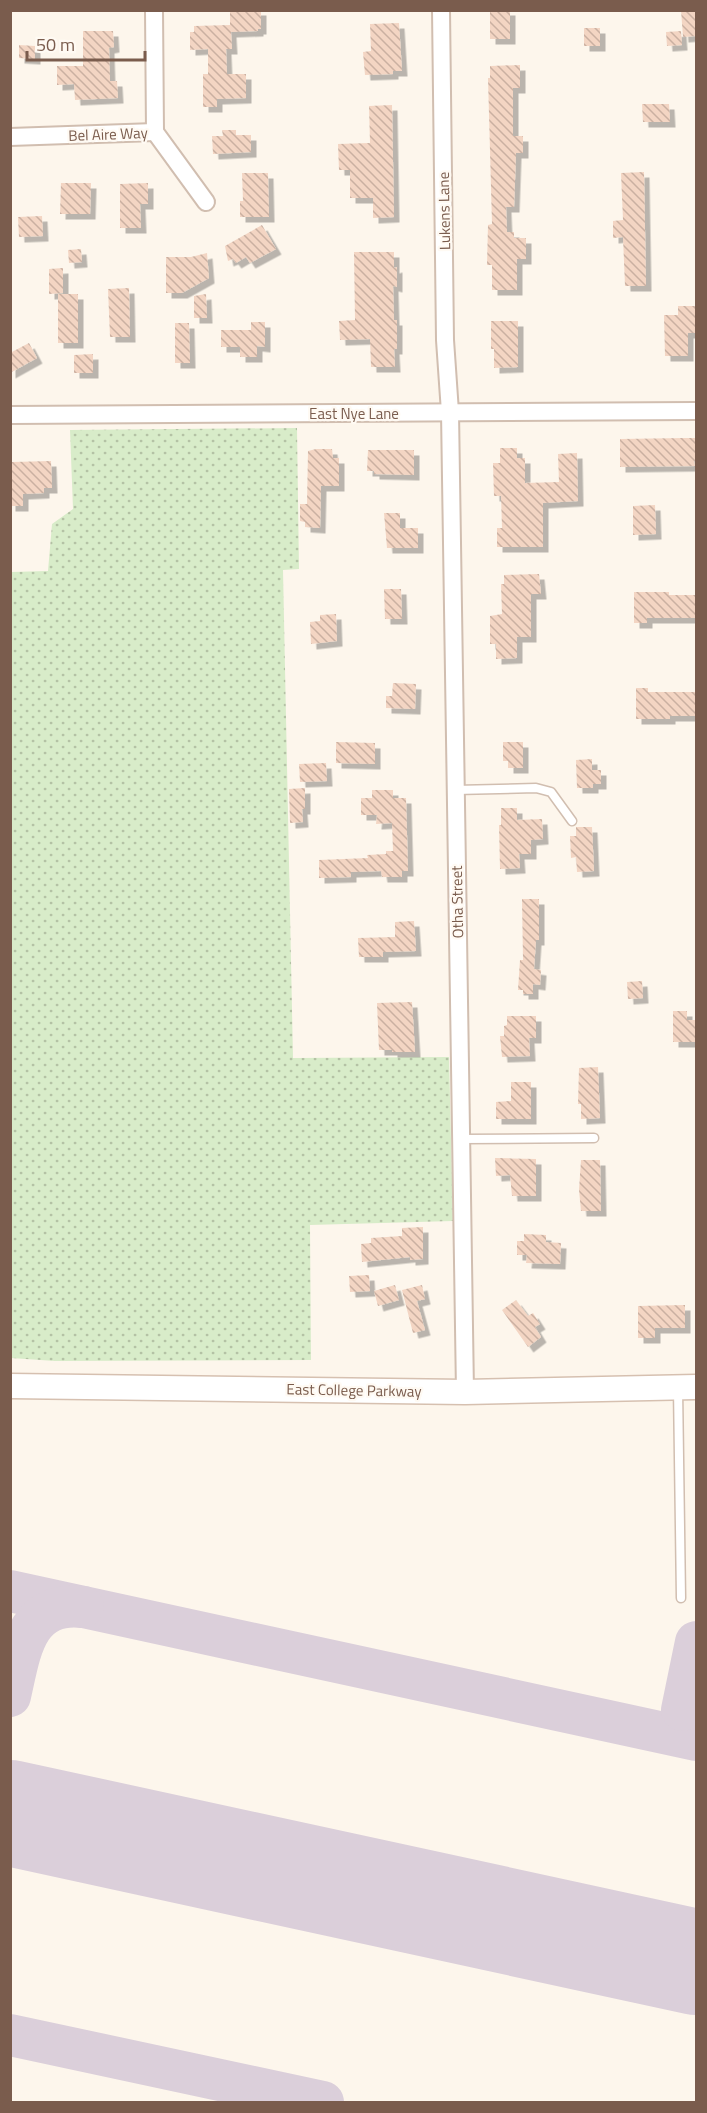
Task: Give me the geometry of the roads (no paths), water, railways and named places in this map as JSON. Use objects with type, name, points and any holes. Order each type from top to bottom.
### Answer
[{"type":"main road","name":"East College Parkway","points":[[10,1386],[465,1392],[687,1387]]},
{"type":"street","name":"Bel Aire Way","points":[[10,137],[155,132],[154,10]]},
{"type":"street","name":"Lukens Lane","points":[[441,10],[445,340],[450,412]]},
{"type":"street","points":[[155,132],[206,202]]},
{"type":"street","name":"East Nye Lane","points":[[10,415],[696,411]]},
{"type":"street","name":"Otha Street","points":[[450,412],[465,1392]]},
{"type":"lane","points":[[455,790],[536,788],[551,792],[572,821]]},
{"type":"lane","points":[[462,1139],[594,1138]]},
{"type":"lane","points":[[681,1598],[687,1387]]}]
